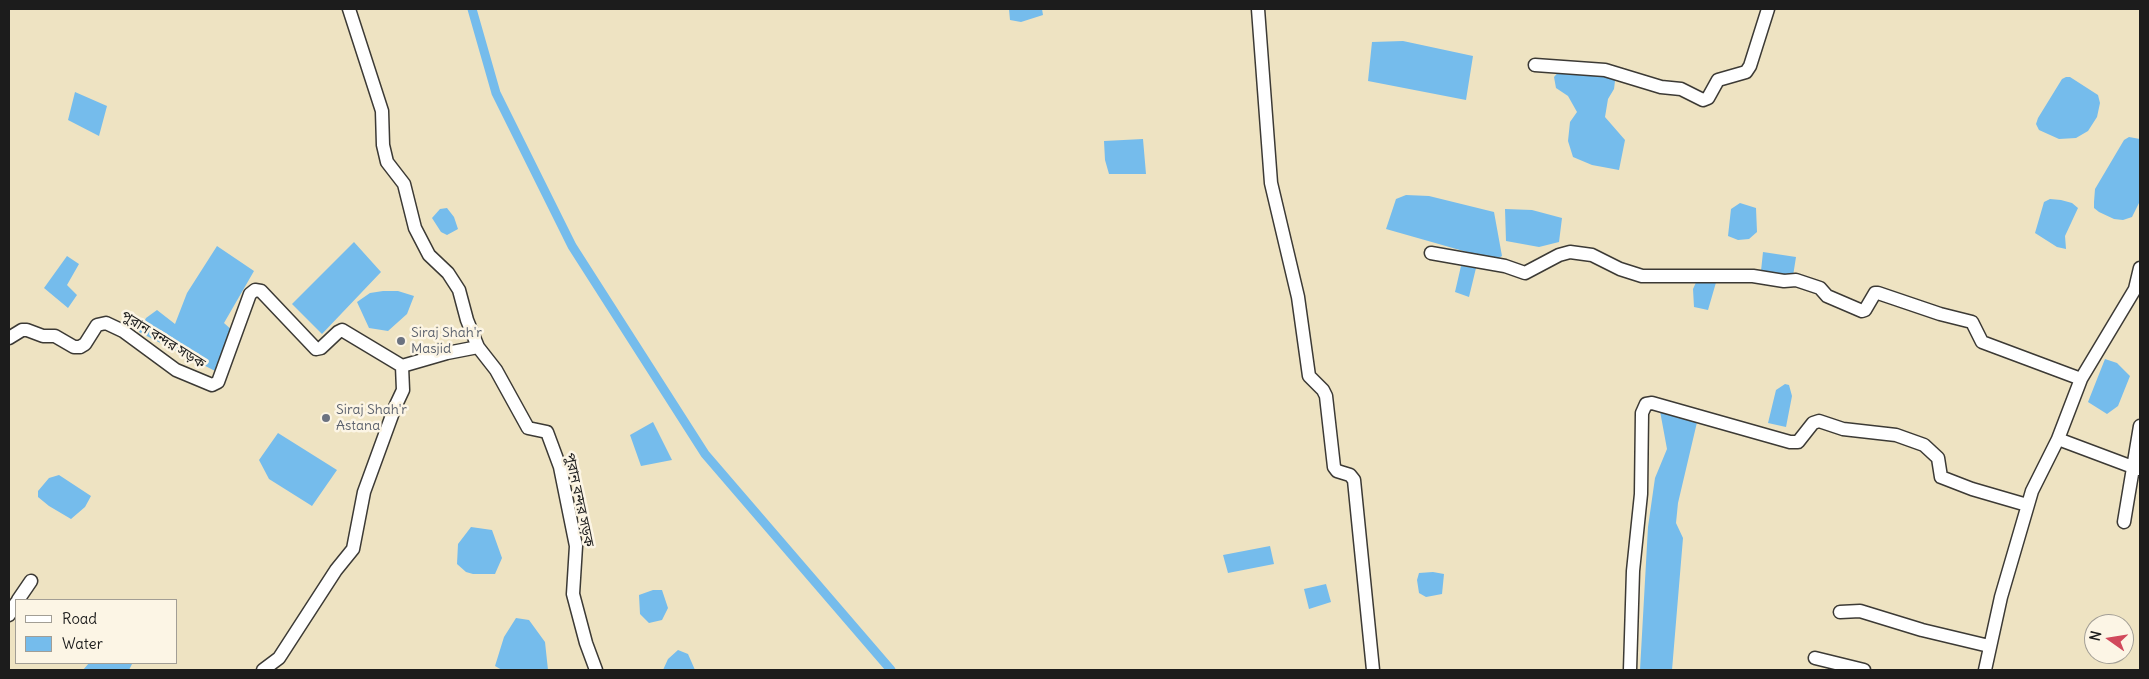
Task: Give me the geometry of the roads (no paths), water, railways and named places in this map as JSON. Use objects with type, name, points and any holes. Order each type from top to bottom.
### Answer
[{"type":"street","points":[[264,670],[279,658],[336,570],[353,549],[364,492],[403,390],[402,366],[447,353],[478,347],[467,320],[459,290],[448,272],[429,255],[415,228],[404,184],[387,162],[383,145],[382,111],[349,9]]},
{"type":"street","points":[[1258,9],[1271,182],[1298,297],[1309,376],[1323,390],[1326,396],[1334,467],[1337,471],[1350,475],[1354,480],[1373,670]]},
{"type":"street","points":[[1535,65],[1605,70],[1661,87],[1681,89],[1703,100],[1708,98],[1718,80],[1746,72],[1750,66],[1768,9]]},
{"type":"street","points":[[1431,253],[1505,266],[1525,272],[1559,255],[1570,252],[1592,255],[1620,269],[1642,276],[1753,276],[1784,281],[1796,280],[1820,288],[1828,296],[1862,311],[1865,310],[1875,293],[1878,293],[1940,314],[1972,322],[1982,342],[2081,380]]},
{"type":"street","points":[[1985,670],[1989,646],[2027,505],[2058,439],[2081,380],[2138,290],[2140,268]]},
{"type":"street","name":"পুরান বন্দর সড়ক","points":[[9,338],[22,330],[28,330],[43,336],[55,336],[74,347],[80,347],[85,344],[97,325],[106,323],[123,331],[176,370],[212,385],[218,382],[250,294],[255,290],[261,291],[316,348],[321,348],[342,330],[402,366]]},
{"type":"street","name":"পুরান বন্দর সড়ক","points":[[478,347],[496,370],[528,428],[547,432],[560,467],[576,546],[572,594],[596,670]]},
{"type":"street","points":[[1630,670],[1634,571],[1641,494],[1642,413],[1646,404],[1652,403],[1790,442],[1798,442],[1813,423],[1819,421],[1843,429],[1896,435],[1924,445],[1938,458],[1942,477],[1972,489],[2027,505]]},
{"type":"street","points":[[2124,522],[2136,468],[2140,426]]},
{"type":"street","points":[[2058,439],[2136,468]]},
{"type":"street","points":[[19,599],[31,581]]},
{"type":"street","points":[[1840,612],[1860,612],[1922,630],[1989,646]]},
{"type":"street","points":[[1815,658],[1864,670]]},
{"type":"water","points":[[1009,9],[1042,9],[1043,15],[1021,22],[1010,20]]},
{"type":"water","points":[[1403,41],[1473,56],[1466,100],[1368,81],[1372,42]]},
{"type":"water","points":[[1562,68],[1612,74],[1615,81],[1614,89],[1608,99],[1605,117],[1625,140],[1619,170],[1592,165],[1573,157],[1568,141],[1570,122],[1577,112],[1568,96],[1556,88],[1554,77]]},
{"type":"water","points":[[2070,77],[2098,95],[2100,103],[2097,117],[2088,131],[2076,138],[2059,139],[2039,130],[2036,124],[2062,79]]},
{"type":"water","points":[[75,92],[107,106],[99,136],[68,120]]},
{"type":"water","points":[[2129,137],[2140,139],[2140,201],[2132,217],[2123,220],[2114,219],[2094,208],[2095,189],[2124,140]]},
{"type":"water","points":[[1143,139],[1146,174],[1109,174],[1105,160],[1104,141]]},
{"type":"water","points":[[1406,195],[1429,196],[1494,212],[1502,256],[1495,260],[1386,229],[1396,199]]},
{"type":"water","points":[[2050,199],[2072,203],[2078,208],[2065,236],[2066,249],[2057,247],[2035,233],[2044,202]]},
{"type":"water","points":[[1740,203],[1756,208],[1757,232],[1749,239],[1738,240],[1728,236],[1731,209]]},
{"type":"water","points":[[447,208],[454,217],[458,229],[447,235],[441,232],[432,218],[440,209]]},
{"type":"water","points":[[1505,209],[1532,210],[1562,218],[1559,242],[1539,247],[1506,241]]},
{"type":"water","points":[[354,242],[381,272],[322,334],[292,304]]},
{"type":"water","points":[[217,246],[254,271],[224,323],[233,331],[219,373],[139,332],[146,318],[157,310],[175,324],[187,293]]},
{"type":"water","points":[[1763,252],[1796,257],[1793,276],[1761,271]]},
{"type":"water","points":[[67,256],[79,264],[67,285],[77,295],[68,308],[44,288]]},
{"type":"water","points":[[1461,266],[1476,268],[1469,297],[1455,292]]},
{"type":"water","points":[[1698,278],[1717,279],[1708,310],[1694,307],[1693,289]]},
{"type":"water","points":[[398,291],[414,296],[407,314],[388,331],[369,328],[357,302],[370,293]]},
{"type":"water","points":[[2105,359],[2117,363],[2130,376],[2118,406],[2107,414],[2088,402]]},
{"type":"water","points":[[1785,384],[1789,385],[1792,396],[1786,427],[1768,423],[1776,390]]},
{"type":"water","points":[[1660,411],[1698,418],[1678,503],[1676,523],[1683,538],[1672,670],[1640,670],[1648,527],[1655,478],[1667,449]]},
{"type":"water","points":[[653,422],[672,460],[641,466],[630,435]]},
{"type":"water","points":[[278,433],[337,470],[312,506],[269,479],[259,460]]},
{"type":"water","points":[[59,475],[91,496],[85,507],[71,519],[38,497],[38,491],[49,478]]},
{"type":"water","points":[[471,527],[492,530],[502,558],[495,574],[473,574],[466,572],[457,564],[458,544]]},
{"type":"water","points":[[1270,546],[1274,564],[1228,573],[1223,555]]},
{"type":"water","points":[[1433,572],[1444,574],[1442,594],[1426,597],[1419,593],[1417,580],[1419,573]]},
{"type":"water","points":[[1326,584],[1331,602],[1309,609],[1304,589]]},
{"type":"water","points":[[653,590],[662,590],[668,608],[662,620],[649,623],[640,614],[639,595]]},
{"type":"water","points":[[516,618],[529,620],[545,642],[548,670],[502,670],[495,666],[504,637]]},
{"type":"water","points":[[678,650],[688,654],[695,670],[663,670],[668,659]]},
{"type":"water","points":[[88,664],[132,664],[129,670],[83,670]]},
{"type":"waterway","points":[[472,9],[496,93],[572,246],[705,454],[891,670]]},
{"type":"place","name":"Siraj Shah'r Masjid","points":[[401,341]]},
{"type":"place","name":"Siraj Shah'r Astana","points":[[326,418]]}]
